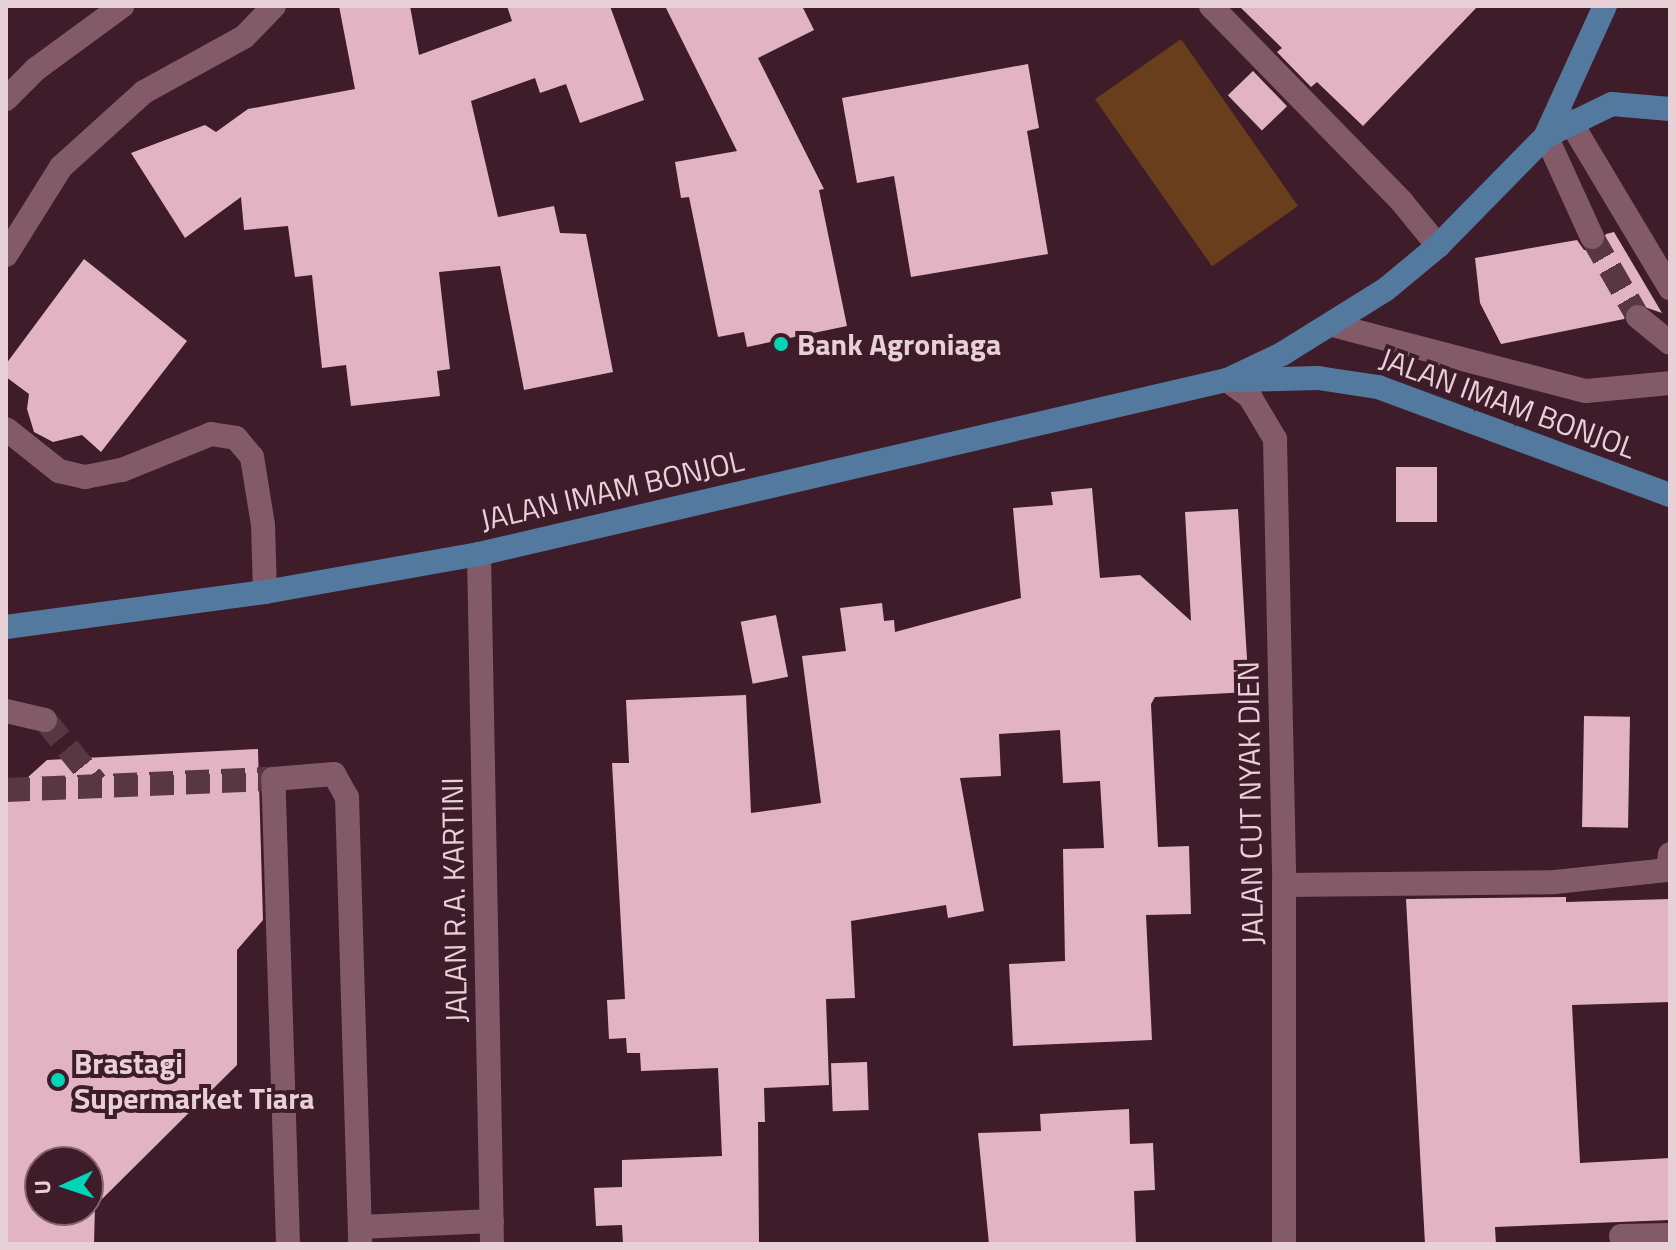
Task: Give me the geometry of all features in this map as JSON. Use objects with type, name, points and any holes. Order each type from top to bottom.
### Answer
[{"type":"main road","name":"JALAN IMAM BONJOL","points":[[1546,136],[1605,6]]},
{"type":"main road","name":"JALAN IMAM BONJOL","points":[[1227,380],[1332,325],[1438,246],[1546,136],[1570,121],[1612,104],[1636,102],[1670,109]]},
{"type":"main road","name":"JALAN IMAM BONJOL","points":[[6,627],[265,592],[479,554],[1227,380],[1318,378],[1378,387],[1670,495]]},
{"type":"street","points":[[6,99],[36,69],[122,6]]},
{"type":"street","points":[[6,255],[61,167],[144,92],[244,37],[274,6]]},
{"type":"street","points":[[1211,6],[1402,202],[1438,246]]},
{"type":"street","points":[[1570,121],[1670,288]]},
{"type":"street","points":[[1546,136],[1592,237]]},
{"type":"street","points":[[1638,317],[1670,343]]},
{"type":"street","points":[[1332,325],[1586,391],[1670,383]]},
{"type":"street","name":"JALAN CUT NYAK DIEN","points":[[1227,380],[1250,397],[1275,439],[1284,885],[1284,1244]]},
{"type":"street","points":[[6,429],[59,471],[85,477],[122,470],[211,434],[236,438],[252,457],[263,525],[265,592]]},
{"type":"street","name":"JALAN R.A. KARTINI","points":[[479,554],[492,1233]]},
{"type":"street","points":[[6,711],[45,720]]},
{"type":"street","points":[[288,1244],[273,779],[334,774],[347,797],[360,1236],[492,1233]]},
{"type":"street","points":[[1284,885],[1555,882],[1669,865]]},
{"type":"street","points":[[1621,1236],[1670,1235]]},
{"type":"shaded area","points":[[1181,39],[1298,206],[1212,266],[1095,99]]},
{"type":"building","points":[[339,6],[410,6],[419,55],[512,21],[507,6],[610,6],[644,100],[580,123],[566,84],[540,93],[535,78],[471,101],[498,217],[554,206],[560,233],[586,234],[613,372],[524,390],[500,266],[439,272],[450,369],[437,371],[440,396],[351,406],[346,365],[322,368],[312,275],[295,277],[288,226],[244,230],[241,197],[185,238],[131,153],[205,125],[216,132],[248,109],[355,89]]},
{"type":"building","points":[[665,6],[802,6],[814,30],[758,58],[824,189],[819,190],[847,326],[747,347],[744,332],[718,337],[689,197],[681,198],[675,162],[737,151]]},
{"type":"building","points":[[1239,6],[1478,6],[1363,126],[1317,82],[1311,87],[1277,52],[1282,48]]},
{"type":"building","points":[[1028,64],[1039,128],[1027,131],[1048,254],[911,277],[894,176],[857,183],[842,98]]},
{"type":"building","points":[[1253,71],[1287,106],[1262,131],[1228,95]]},
{"type":"building","points":[[1614,232],[1662,313],[1633,303],[1624,319],[1501,344],[1480,303],[1475,258],[1577,240],[1584,250],[1597,251],[1606,234]]},
{"type":"building","points":[[84,259],[187,341],[101,452],[82,435],[53,442],[34,432],[27,409],[29,394],[6,377],[6,364]]},
{"type":"building","points":[[1396,467],[1437,467],[1437,522],[1396,522]]},
{"type":"building","points":[[1092,488],[1100,578],[1140,575],[1191,621],[1185,512],[1238,509],[1249,692],[1155,697],[1151,704],[1158,847],[1189,846],[1191,914],[1146,915],[1152,1040],[1013,1046],[1009,964],[1065,961],[1063,849],[1104,848],[1100,781],[1063,783],[1060,730],[999,734],[1001,776],[960,778],[984,911],[948,918],[946,905],[851,921],[855,998],[826,999],[829,1085],[764,1088],[765,1122],[758,1122],[759,1244],[623,1244],[622,1225],[596,1226],[594,1188],[622,1187],[622,1160],[722,1156],[718,1068],[641,1071],[640,1053],[627,1053],[626,1038],[609,1039],[607,1000],[625,999],[612,763],[629,763],[626,700],[746,695],[751,813],[821,803],[802,656],[846,651],[840,608],[882,603],[884,621],[894,620],[895,632],[1021,598],[1013,508],[1053,505],[1051,492]]},
{"type":"building","points":[[776,615],[788,677],[753,684],[741,622]]},
{"type":"building","points":[[1584,716],[1630,717],[1628,828],[1582,827]]},
{"type":"building","points":[[258,749],[263,920],[237,950],[237,1065],[104,1197],[104,1146],[24,1146],[24,1226],[94,1226],[94,1244],[6,1244],[6,797],[47,760]]},
{"type":"building","points":[[1566,897],[1566,902],[1670,899],[1670,1002],[1572,1005],[1580,1163],[1670,1158],[1670,1220],[1495,1227],[1496,1244],[1425,1244],[1406,899]]},
{"type":"building","points":[[867,1062],[869,1110],[833,1111],[831,1063]]},
{"type":"building","points":[[1129,1109],[1130,1144],[1153,1143],[1155,1190],[1134,1191],[1136,1244],[989,1244],[978,1133],[1041,1131],[1040,1114]]},
{"type":"tunnel","points":[[1592,237],[1638,317]]},
{"type":"tunnel","points":[[45,720],[96,783]]},
{"type":"tunnel","points":[[6,790],[273,779]]},
{"type":"place","name":"Bank Agroniaga","points":[[781,344]]},
{"type":"place","name":"Brastagi Supermarket Tiara","points":[[58,1080]]}]
